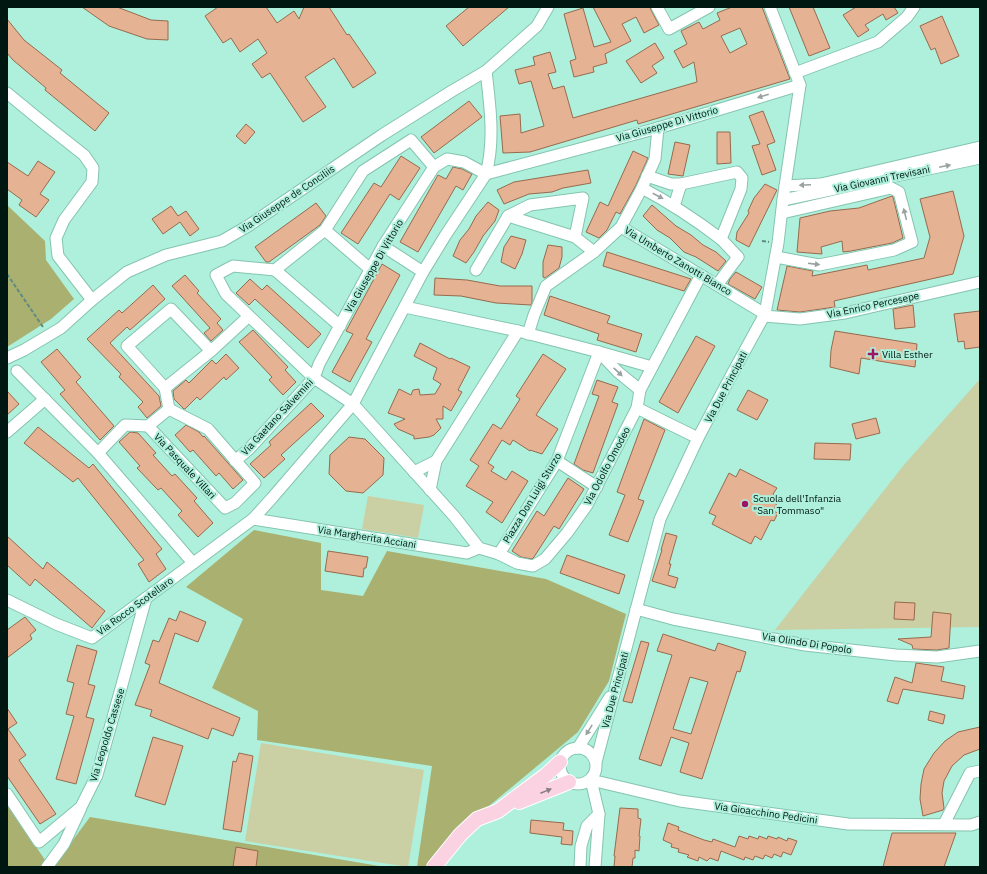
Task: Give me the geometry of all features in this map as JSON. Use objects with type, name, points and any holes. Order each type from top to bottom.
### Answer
[{"type":"main road","points":[[498,811],[546,775],[560,762]]},
{"type":"main road","points":[[434,867],[460,835],[477,819],[569,782]]},
{"type":"street","name":"Via Giuseppe de Conciliis","points":[[7,358],[60,328],[127,272],[166,256],[222,241],[248,226],[382,135],[486,71],[537,26],[548,7]]},
{"type":"street","points":[[657,7],[669,29],[710,7]]},
{"type":"street","points":[[770,7],[800,85]]},
{"type":"street","points":[[795,73],[878,42],[907,17],[914,7]]},
{"type":"street","points":[[253,519],[353,404],[423,272],[486,174],[489,164],[491,136],[486,71]]},
{"type":"street","name":"Via Giuseppe Di Vittorio","points":[[486,174],[658,128],[800,85]]},
{"type":"street","name":"Via Due Principati","points":[[596,762],[660,519],[698,438],[765,315],[776,257],[800,85]]},
{"type":"street","points":[[7,93],[84,155],[93,168],[92,182],[64,220],[56,238],[58,256],[92,300]]},
{"type":"street","points":[[621,227],[642,188],[655,159],[658,128]]},
{"type":"street","points":[[340,326],[275,270],[325,230],[363,171],[411,140],[434,167],[447,159],[464,162],[486,174]]},
{"type":"street","name":"Via Giovanni Trevisani","points":[[785,186],[821,184],[980,147]]},
{"type":"street","name":"Via Giovanni Trevisani","points":[[783,200],[980,158]]},
{"type":"street","name":"Via Giuseppe Di Vittorio","points":[[314,378],[319,364],[383,246],[434,167]]},
{"type":"street","points":[[647,176],[671,184],[681,184],[737,172],[742,178],[741,188],[721,239]]},
{"type":"street","points":[[674,206],[681,184]]},
{"type":"street","points":[[642,188],[691,217],[721,239],[738,257],[717,285]]},
{"type":"street","points":[[776,257],[819,265],[894,250],[912,242],[899,192],[890,188],[782,213]]},
{"type":"street","points":[[476,270],[508,216],[530,205],[582,198],[575,237]]},
{"type":"street","points":[[508,216],[575,237],[594,252]]},
{"type":"street","name":"Via Umberto Zanotti Bianco","points":[[523,332],[534,315],[546,286],[594,252],[621,227],[765,315]]},
{"type":"street","points":[[325,230],[370,269]]},
{"type":"street","points":[[383,246],[423,272]]},
{"type":"street","name":"Via Gaetano Salvemini","points":[[169,409],[208,429],[235,461],[250,449],[314,378],[226,294],[216,275],[233,266],[275,270]]},
{"type":"street","name":"Via Odolfo Omodeo","points":[[499,554],[517,563],[533,566],[545,559],[588,505],[637,408],[640,390],[701,276]]},
{"type":"street","name":"Via Enrico Percesepe","points":[[765,315],[800,319],[845,312],[980,282]]},
{"type":"street","points":[[405,307],[523,332],[652,367]]},
{"type":"street","points":[[169,409],[165,388],[127,346],[171,309],[212,351]]},
{"type":"street","points":[[165,388],[212,351],[249,316]]},
{"type":"street","points":[[430,490],[436,461],[523,332]]},
{"type":"street","points":[[599,352],[618,372],[640,390]]},
{"type":"street","name":"Piazza Don Luigi Sturzo","points":[[479,548],[499,554],[557,461],[599,352]]},
{"type":"street","points":[[17,371],[98,453],[193,564]]},
{"type":"street","points":[[314,378],[353,404],[454,516],[479,548]]},
{"type":"street","points":[[7,432],[45,399]]},
{"type":"street","points":[[637,408],[698,438]]},
{"type":"street","name":"Via Pasquale Villari","points":[[98,453],[125,425],[148,426],[169,409]]},
{"type":"street","name":"Via Pasquale Villari","points":[[148,426],[225,508],[236,503],[255,483],[235,461]]},
{"type":"street","points":[[414,472],[436,461]]},
{"type":"street","points":[[557,461],[597,487]]},
{"type":"street","name":"Via Margherita Acciani","points":[[253,519],[467,554],[479,548]]},
{"type":"street","name":"Via Rocco Scotellaro","points":[[7,600],[56,624],[92,638],[253,519]]},
{"type":"street","name":"Via Leopoldo Cassese","points":[[7,794],[39,842],[81,807],[97,775],[146,598]]},
{"type":"street","name":"Via Olindo Di Popolo","points":[[636,609],[673,619],[805,645],[896,655],[937,657],[980,651]]},
{"type":"street","points":[[578,748],[616,688]]},
{"type":"street","points":[[578,748],[584,749],[592,754],[597,768],[591,780],[582,784],[569,782],[564,778],[561,772],[560,762],[563,756],[567,751],[578,748]]},
{"type":"street","points":[[944,824],[970,773],[980,771]]},
{"type":"street","points":[[591,780],[599,814],[595,867]]},
{"type":"street","name":"Via Gioacchino Pedicini","points":[[591,780],[680,801],[848,824],[972,825],[980,822]]},
{"type":"street","points":[[47,867],[64,844],[81,807]]},
{"type":"street","points":[[580,867],[581,846],[587,826],[599,814]]},
{"type":"path","points":[[7,274],[41,323]]},
{"type":"green space","points":[[7,205],[45,241],[46,260],[74,299],[51,319],[7,347]]},
{"type":"green space","points":[[980,379],[980,627],[775,630],[903,466]]},
{"type":"green space","points":[[368,496],[424,505],[418,538],[362,529]]},
{"type":"green space","points":[[254,530],[321,543],[321,590],[363,596],[387,551],[546,579],[626,614],[609,681],[578,732],[483,811],[429,867],[417,867],[432,766],[257,740],[258,711],[212,688],[243,619],[186,587]]},
{"type":"green space","points":[[261,743],[424,770],[408,867],[245,841]]},
{"type":"green space","points":[[7,804],[45,860],[40,867],[7,867]]},
{"type":"green space","points":[[90,817],[385,867],[53,867]]},
{"type":"building","points":[[82,7],[117,7],[151,20],[168,21],[168,40],[147,39],[109,26]]},
{"type":"building","points":[[218,7],[266,7],[277,23],[294,11],[299,19],[304,7],[329,7],[347,35],[349,34],[376,73],[353,88],[334,58],[305,77],[326,107],[303,122],[270,73],[262,78],[252,64],[267,53],[258,39],[240,52],[231,38],[223,43],[205,16]]},
{"type":"building","points":[[469,7],[509,7],[463,46],[446,26]]},
{"type":"building","points":[[593,7],[650,7],[659,25],[644,33],[636,17],[622,24],[631,41],[605,54],[607,63],[593,67],[594,72],[574,77],[570,61],[576,59],[564,14],[583,8],[594,47],[611,42]]},
{"type":"building","points":[[732,7],[762,7],[790,79],[638,124],[637,120],[530,152],[503,153],[500,116],[520,114],[521,133],[544,126],[531,81],[519,84],[515,70],[535,65],[533,57],[550,52],[556,72],[548,74],[553,89],[564,86],[573,118],[697,82],[694,62],[683,68],[674,51],[687,44],[681,31],[699,22],[703,29],[720,20],[717,13]],"holes":[[[740,28],[747,44],[730,53],[721,36]]]},
{"type":"building","points":[[789,7],[813,7],[830,48],[809,56]]},
{"type":"building","points":[[856,7],[894,7],[898,13],[886,20],[883,14],[865,25],[869,30],[858,37],[843,15]]},
{"type":"building","points":[[942,16],[959,56],[941,64],[935,48],[931,50],[920,26]]},
{"type":"building","points":[[7,19],[24,40],[62,70],[60,73],[109,113],[95,131],[45,90],[46,88],[13,60],[7,53]]},
{"type":"building","points":[[655,43],[664,58],[652,66],[657,73],[641,83],[626,61]]},
{"type":"building","points":[[469,101],[482,117],[434,153],[421,137]]},
{"type":"building","points":[[763,111],[775,142],[767,145],[776,170],[762,175],[752,146],[760,144],[749,116]]},
{"type":"building","points":[[246,124],[255,132],[245,144],[236,136]]},
{"type":"building","points":[[717,132],[730,132],[731,163],[717,164]]},
{"type":"building","points":[[675,142],[690,145],[683,176],[668,174]]},
{"type":"building","points":[[633,151],[648,158],[636,185],[620,214],[616,212],[607,230],[599,238],[586,232],[600,202],[608,206]]},
{"type":"building","points":[[401,156],[420,168],[399,200],[390,194],[358,244],[341,233],[374,183],[381,187]]},
{"type":"building","points":[[38,161],[55,172],[40,194],[49,200],[36,217],[19,205],[22,200],[7,189],[7,162],[28,176]]},
{"type":"building","points":[[453,167],[462,169],[472,174],[463,190],[456,186],[418,252],[400,242],[438,175],[446,179]]},
{"type":"building","points":[[588,170],[591,183],[563,188],[552,192],[529,194],[504,204],[497,190],[514,182]]},
{"type":"building","points":[[765,184],[777,190],[749,247],[736,240],[737,232],[749,213],[748,211],[754,198]]},
{"type":"building","points":[[953,191],[964,236],[953,274],[834,301],[835,307],[800,312],[777,310],[787,266],[813,271],[812,276],[867,265],[868,270],[924,258],[930,237],[920,199]]},
{"type":"building","points":[[892,196],[903,238],[892,243],[851,251],[843,252],[842,241],[821,247],[822,254],[797,252],[800,218],[830,211],[859,208]]},
{"type":"building","points":[[488,202],[499,210],[495,221],[483,236],[466,263],[453,256],[460,240],[469,229],[476,216]]},
{"type":"building","points":[[316,203],[326,216],[320,225],[269,262],[266,262],[255,247]]},
{"type":"building","points":[[652,205],[676,226],[691,235],[703,245],[716,252],[726,261],[718,271],[696,257],[684,252],[670,238],[657,230],[643,216]]},
{"type":"building","points":[[171,206],[178,216],[186,211],[199,229],[190,236],[180,222],[163,234],[152,219]]},
{"type":"building","points":[[511,236],[526,240],[522,254],[515,269],[501,262],[504,247]]},
{"type":"building","points":[[548,245],[562,247],[562,257],[559,268],[545,278],[543,277],[543,262]]},
{"type":"building","points":[[607,252],[691,279],[684,291],[603,266]]},
{"type":"building","points":[[382,264],[400,275],[366,339],[372,342],[350,382],[332,372],[353,334],[346,331]]},
{"type":"building","points":[[736,272],[762,287],[755,299],[728,284]]},
{"type":"building","points":[[185,275],[199,291],[197,293],[221,319],[217,323],[223,330],[211,341],[204,333],[210,328],[172,286]]},
{"type":"building","points":[[435,278],[467,280],[500,286],[532,286],[532,303],[531,305],[496,303],[461,296],[434,295]]},
{"type":"building","points":[[250,279],[262,290],[267,285],[321,334],[308,348],[255,299],[249,305],[236,293]]},
{"type":"building","points":[[153,285],[165,299],[130,330],[127,327],[110,343],[159,396],[161,406],[147,418],[138,407],[143,402],[119,377],[121,374],[87,339],[119,310],[122,313]]},
{"type":"building","points":[[550,296],[610,316],[607,323],[642,334],[636,352],[597,340],[599,334],[544,315]]},
{"type":"building","points":[[913,305],[915,327],[895,329],[893,309]]},
{"type":"building","points":[[980,311],[980,347],[965,349],[964,341],[958,342],[954,314]]},
{"type":"building","points":[[253,330],[288,367],[285,370],[296,382],[283,395],[269,380],[272,377],[239,342]]},
{"type":"building","name":"Villa Esther","points":[[835,331],[917,344],[915,367],[861,358],[859,374],[830,367],[831,350]]},
{"type":"building","points":[[696,336],[715,346],[678,413],[659,402]]},
{"type":"building","points":[[420,343],[450,359],[451,358],[470,367],[458,390],[462,392],[451,411],[443,406],[443,419],[436,419],[441,428],[434,435],[414,439],[414,436],[398,429],[394,424],[405,419],[388,413],[399,389],[411,395],[413,390],[419,389],[420,395],[435,394],[441,384],[433,379],[437,368],[414,356]]},
{"type":"building","points":[[57,349],[81,377],[76,382],[114,426],[100,440],[60,394],[65,390],[41,362]]},
{"type":"building","points":[[226,354],[239,368],[226,380],[224,377],[200,400],[197,397],[184,409],[174,399],[173,391],[186,380],[189,383],[212,360],[216,364]]},
{"type":"building","points":[[543,354],[566,369],[536,415],[558,429],[542,454],[530,451],[513,440],[510,445],[502,440],[488,463],[494,467],[491,471],[506,480],[512,471],[528,481],[502,523],[486,512],[493,502],[466,486],[479,466],[470,460],[493,424],[501,429],[520,399],[516,396]]},
{"type":"building","points":[[597,380],[618,387],[612,402],[618,404],[593,473],[583,470],[574,464],[599,396],[592,394]]},
{"type":"building","points":[[748,390],[768,400],[757,420],[737,410]]},
{"type":"building","points":[[7,391],[19,404],[7,415]]},
{"type":"building","points":[[311,403],[324,416],[281,455],[285,459],[264,478],[250,464],[271,445],[269,442]]},
{"type":"building","points":[[876,418],[880,433],[856,439],[852,424]]},
{"type":"building","points":[[644,419],[665,430],[638,499],[644,501],[628,542],[609,535],[625,495],[617,492]]},
{"type":"building","points":[[186,425],[199,432],[203,437],[204,436],[243,480],[233,489],[219,473],[216,476],[193,450],[190,452],[175,435]]},
{"type":"building","points":[[38,427],[89,468],[93,464],[162,549],[156,554],[166,569],[149,582],[138,564],[144,560],[78,478],[73,482],[24,443]]},
{"type":"building","points":[[130,432],[138,433],[156,453],[153,455],[172,476],[175,474],[197,498],[194,501],[213,523],[198,537],[178,515],[182,511],[161,488],[158,490],[137,468],[140,466],[119,442]]},
{"type":"building","points":[[349,437],[365,439],[384,458],[383,475],[363,493],[346,491],[329,474],[330,455]]},
{"type":"building","points":[[815,443],[851,444],[850,460],[814,459]]},
{"type":"building","name":"Scuola dell'Infanzia \"San Tommaso\"","points":[[740,469],[777,488],[773,494],[780,497],[773,511],[778,513],[774,521],[771,520],[761,540],[755,536],[751,544],[712,524],[716,516],[709,513],[729,473],[736,477]]},
{"type":"building","points":[[568,478],[584,489],[559,529],[554,526],[532,559],[521,557],[512,551],[537,511],[544,516]]},
{"type":"building","points":[[666,533],[677,536],[669,564],[671,564],[668,575],[678,578],[675,588],[652,581]]},
{"type":"building","points":[[7,536],[43,569],[47,562],[105,611],[92,628],[35,579],[30,586],[7,565]]},
{"type":"building","points":[[328,551],[368,557],[366,568],[364,568],[363,577],[325,571]]},
{"type":"building","points":[[567,555],[625,575],[619,594],[560,573]]},
{"type":"building","points":[[895,602],[915,603],[914,620],[894,619]]},
{"type":"building","points":[[180,611],[206,622],[198,642],[175,633],[159,683],[240,718],[233,736],[212,728],[208,739],[150,716],[152,710],[135,705],[150,665],[145,663],[153,640],[159,642],[169,618],[176,621]]},
{"type":"building","points":[[933,612],[951,614],[949,648],[937,650],[913,649],[912,645],[898,639],[931,637]]},
{"type":"building","points":[[25,617],[36,630],[30,635],[32,639],[7,658],[7,630]]},
{"type":"building","points":[[663,634],[715,651],[718,643],[746,652],[740,672],[737,671],[702,779],[680,772],[689,743],[671,737],[661,766],[639,759],[672,655],[657,651]],"holes":[[[690,677],[708,682],[691,734],[673,729]]]},
{"type":"building","points":[[641,641],[649,643],[632,703],[623,701]]},
{"type":"building","points":[[77,645],[97,651],[88,684],[95,686],[86,717],[94,719],[76,784],[56,779],[74,716],[66,714],[74,683],[67,681]]},
{"type":"building","points":[[916,663],[944,667],[941,681],[965,686],[963,699],[903,689],[898,704],[887,701],[895,677],[912,683]]},
{"type":"building","points":[[7,708],[17,723],[8,729],[26,755],[19,760],[56,814],[40,824],[7,776]]},
{"type":"building","points":[[930,711],[945,715],[943,724],[928,720]]},
{"type":"building","points":[[980,727],[980,749],[964,755],[952,766],[944,781],[942,793],[943,810],[923,816],[920,799],[921,784],[924,769],[934,753],[945,741],[958,732]]},
{"type":"building","points":[[153,737],[183,746],[165,805],[135,796]]},
{"type":"building","points":[[239,753],[253,756],[241,832],[223,829],[233,761],[236,762]]},
{"type":"building","points":[[620,808],[638,809],[638,818],[641,819],[639,851],[635,850],[635,858],[633,858],[632,867],[614,867]]},
{"type":"building","points":[[531,820],[564,823],[563,830],[573,831],[572,845],[561,844],[562,837],[530,833]]},
{"type":"building","points":[[668,823],[679,827],[678,830],[704,840],[712,842],[713,839],[735,847],[739,836],[748,839],[749,836],[758,839],[759,836],[767,839],[768,836],[777,839],[778,837],[787,841],[788,838],[797,841],[791,855],[783,852],[781,857],[774,854],[772,858],[765,855],[763,859],[755,856],[753,860],[745,857],[744,860],[721,851],[718,861],[710,858],[707,861],[699,857],[698,861],[687,857],[689,855],[678,852],[679,849],[671,847],[672,844],[663,840]]},
{"type":"building","points":[[892,833],[956,833],[944,867],[883,867]]},
{"type":"building","points":[[236,847],[258,851],[256,867],[233,867]]},
{"type":"place","name":"Villa Esther","points":[[873,354]]},
{"type":"place","name":"Scuola dell'Infanzia \"San Tommaso\"","points":[[745,504]]}]
